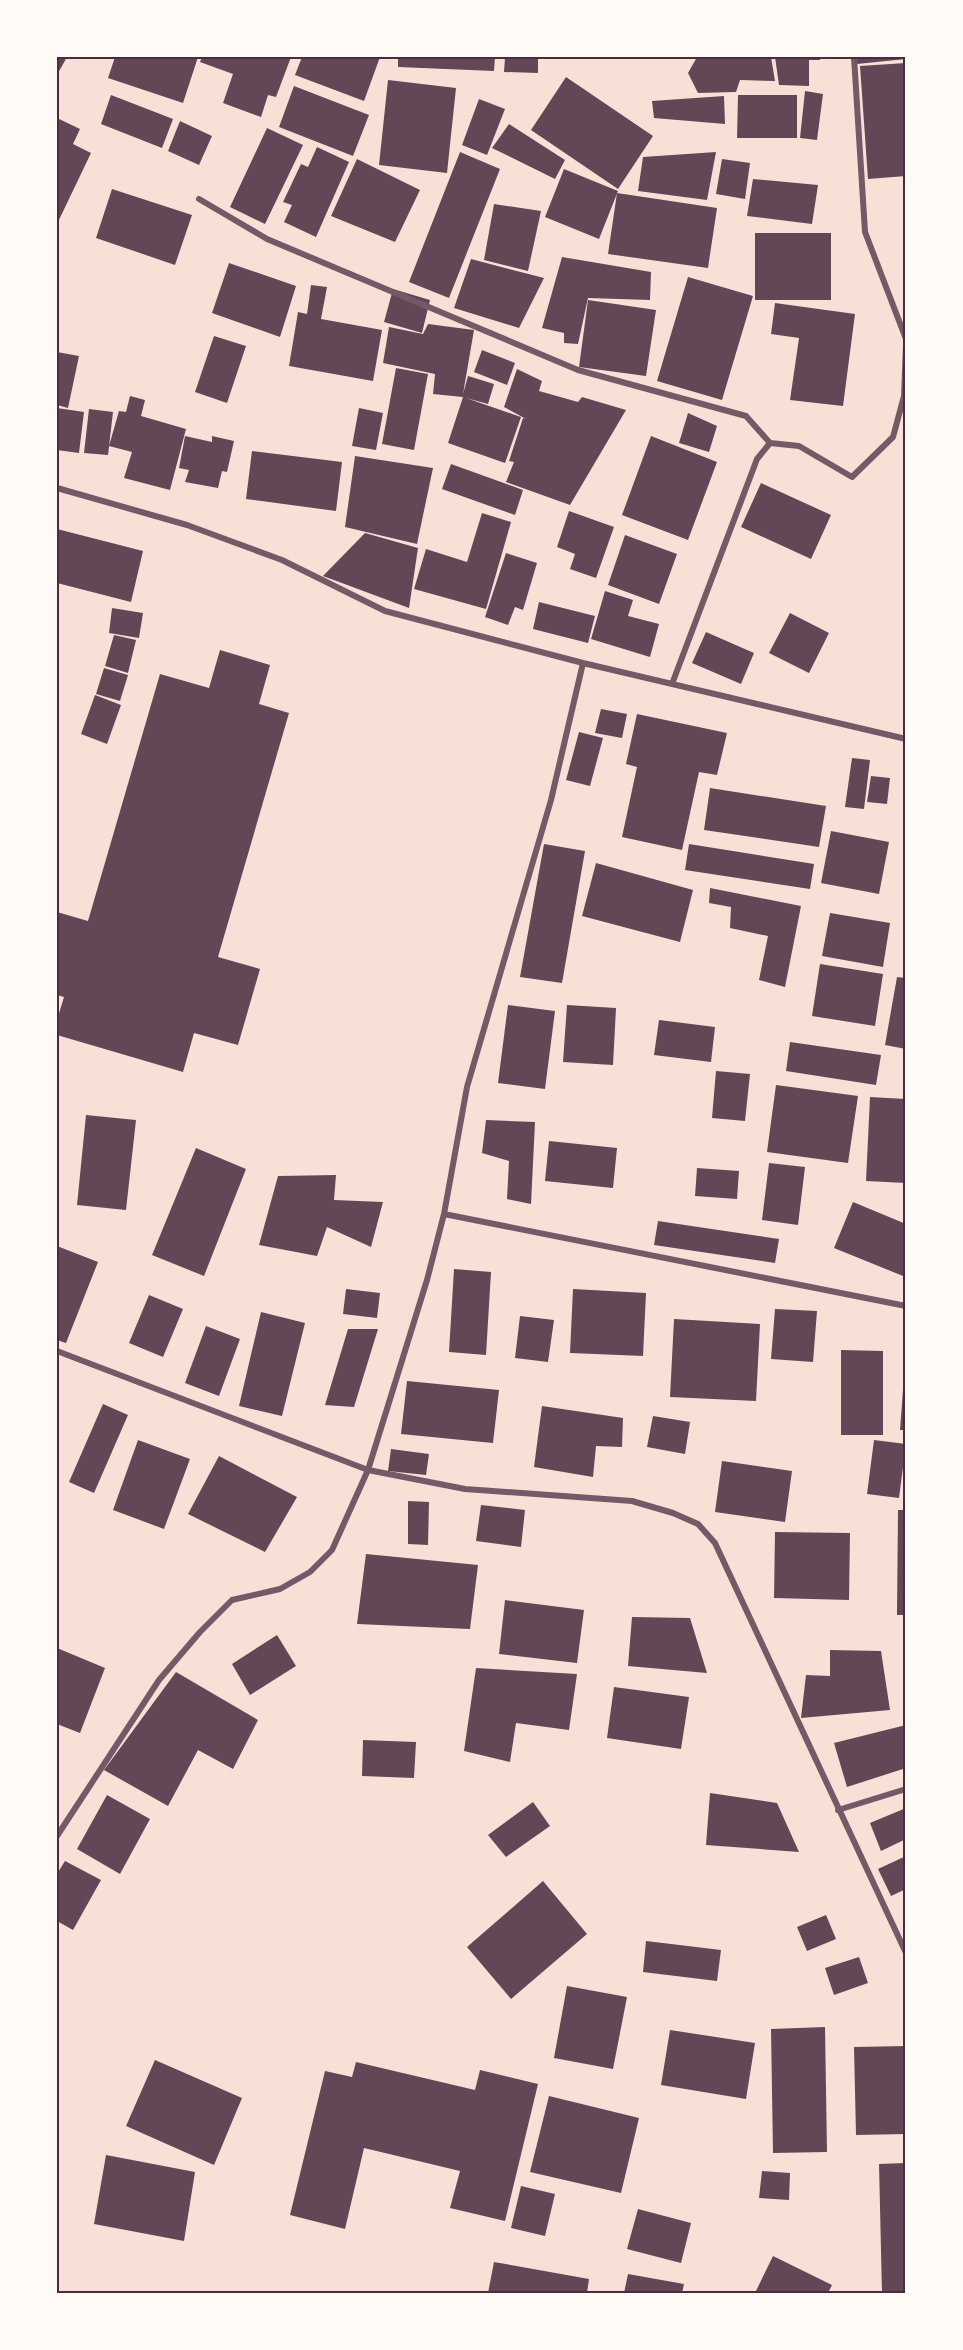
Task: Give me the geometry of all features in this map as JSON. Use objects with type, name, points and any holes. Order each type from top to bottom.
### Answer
[{"type":"street","points":[[854,57],[865,232],[906,339]]},
{"type":"street","points":[[199,199],[267,239],[578,370],[746,416],[770,443],[799,446],[852,477],[892,437],[904,396],[906,345]]},
{"type":"street","points":[[672,684],[757,459],[770,443]]},
{"type":"street","points":[[57,488],[187,525],[282,560],[385,611],[583,663],[906,739]]},
{"type":"street","points":[[57,1836],[159,1680],[200,1632],[232,1600],[280,1589],[310,1572],[332,1550],[368,1470],[427,1280],[444,1214],[467,1087],[551,800],[583,663]]},
{"type":"street","points":[[444,1214],[906,1306]]},
{"type":"street","points":[[57,1351],[368,1470],[465,1489],[632,1501],[673,1513],[698,1524],[715,1543],[906,1953]]},
{"type":"street","points":[[838,1810],[906,1789]]},
{"type":"building","points":[[57,57],[67,57],[57,75]]},
{"type":"building","points":[[115,57],[198,57],[183,103],[108,78]]},
{"type":"building","points":[[202,57],[291,57],[276,97],[268,95],[261,117],[223,103],[233,74],[200,62]]},
{"type":"building","points":[[302,57],[380,57],[364,101],[295,75]]},
{"type":"building","points":[[398,57],[495,57],[494,71],[398,67]]},
{"type":"building","points":[[505,57],[538,57],[538,73],[504,72]]},
{"type":"building","points":[[697,57],[771,57],[775,81],[740,80],[736,92],[698,93],[688,73]]},
{"type":"building","points":[[775,57],[820,57],[820,60],[809,60],[809,86],[779,85]]},
{"type":"building","points":[[857,57],[906,57],[906,59],[857,64]]},
{"type":"building","points":[[906,63],[906,176],[868,179],[860,66]]},
{"type":"building","points":[[566,77],[653,136],[618,189],[531,130]]},
{"type":"building","points":[[388,80],[456,88],[447,173],[379,165]]},
{"type":"building","points":[[294,86],[369,115],[353,156],[279,127]]},
{"type":"building","points":[[805,91],[823,94],[817,140],[800,138]]},
{"type":"building","points":[[111,95],[173,119],[162,148],[101,124]]},
{"type":"building","points":[[738,95],[797,95],[797,138],[737,138]]},
{"type":"building","points":[[724,96],[725,124],[654,118],[652,101]]},
{"type":"building","points":[[479,99],[505,109],[487,155],[462,145]]},
{"type":"building","points":[[57,118],[80,129],[73,144],[91,153],[57,224]]},
{"type":"building","points":[[180,121],[212,136],[199,165],[168,151]]},
{"type":"building","points":[[509,124],[565,160],[555,179],[492,148]]},
{"type":"building","points":[[267,128],[303,145],[265,224],[230,207]]},
{"type":"building","points":[[317,147],[349,162],[316,237],[284,222],[292,205],[283,202],[301,164],[308,167]]},
{"type":"building","points":[[460,152],[500,169],[449,298],[409,282]]},
{"type":"building","points":[[716,152],[707,200],[638,191],[643,157]]},
{"type":"building","points":[[357,159],[420,190],[395,242],[331,216]]},
{"type":"building","points":[[722,159],[750,163],[745,199],[716,194]]},
{"type":"building","points":[[564,169],[618,191],[599,239],[545,217]]},
{"type":"building","points":[[753,179],[818,185],[812,224],[747,216]]},
{"type":"building","points":[[112,189],[192,215],[175,265],[96,238]]},
{"type":"building","points":[[617,193],[717,208],[708,268],[608,254]]},
{"type":"building","points":[[494,204],[541,211],[528,271],[484,260]]},
{"type":"building","points":[[755,233],[831,233],[831,300],[755,300]]},
{"type":"building","points":[[562,257],[651,272],[650,300],[588,298],[578,344],[564,343],[564,333],[542,328]]},
{"type":"building","points":[[471,259],[544,278],[519,328],[454,308]]},
{"type":"building","points":[[229,263],[296,286],[280,337],[212,313]]},
{"type":"building","points":[[688,277],[753,296],[722,400],[657,381]]},
{"type":"building","points":[[311,285],[327,287],[321,319],[382,330],[373,381],[289,366],[298,312],[307,314]]},
{"type":"building","points":[[393,289],[430,300],[422,333],[384,322]]},
{"type":"building","points":[[588,300],[656,310],[646,376],[579,367]]},
{"type":"building","points":[[775,303],[855,314],[843,406],[790,400],[799,338],[771,334]]},
{"type":"building","points":[[428,324],[474,330],[463,394],[468,376],[494,384],[488,404],[466,398],[521,417],[505,463],[448,443],[463,397],[433,394],[435,374],[383,363],[389,327],[423,334]]},
{"type":"building","points":[[214,336],[246,346],[227,403],[195,392]]},
{"type":"building","points":[[482,350],[515,363],[507,385],[474,372]]},
{"type":"building","points":[[57,352],[79,356],[68,408],[57,405]]},
{"type":"building","points":[[396,368],[428,374],[414,450],[382,444]]},
{"type":"building","points":[[517,369],[542,381],[539,391],[578,402],[582,397],[626,410],[570,505],[506,482],[514,462],[509,461],[523,418],[526,419],[504,407]]},
{"type":"building","points":[[130,396],[145,400],[141,416],[186,429],[170,490],[124,478],[132,452],[109,446],[119,411],[126,412]]},
{"type":"building","points":[[57,408],[84,412],[79,453],[57,450]]},
{"type":"building","points":[[359,408],[383,413],[376,450],[352,446]]},
{"type":"building","points":[[89,409],[113,412],[108,455],[84,453]]},
{"type":"building","points":[[688,413],[717,426],[709,452],[679,443]]},
{"type":"building","points":[[185,436],[212,442],[212,436],[234,441],[227,472],[222,471],[218,488],[185,482],[189,470],[179,468]]},
{"type":"building","points":[[651,436],[717,462],[688,540],[622,515]]},
{"type":"building","points":[[252,451],[342,462],[336,511],[246,499]]},
{"type":"building","points":[[355,456],[433,468],[417,544],[345,527]]},
{"type":"building","points":[[451,464],[523,490],[515,515],[442,489]]},
{"type":"building","points":[[761,483],[831,515],[811,559],[741,527]]},
{"type":"building","points":[[569,511],[614,527],[596,578],[570,569],[575,554],[557,547]]},
{"type":"building","points":[[482,513],[511,522],[486,609],[414,589],[426,549],[467,562]]},
{"type":"building","points":[[57,529],[143,551],[131,602],[57,583]]},
{"type":"building","points":[[365,533],[418,548],[409,608],[323,576]]},
{"type":"building","points":[[625,535],[677,554],[659,604],[608,585]]},
{"type":"building","points":[[506,553],[537,563],[523,610],[515,607],[508,625],[485,617]]},
{"type":"building","points":[[605,591],[633,600],[628,616],[659,624],[650,657],[591,639]]},
{"type":"building","points":[[539,602],[595,616],[588,643],[533,629]]},
{"type":"building","points":[[112,608],[143,613],[139,638],[109,633]]},
{"type":"building","points":[[790,613],[829,633],[809,673],[769,653]]},
{"type":"building","points":[[706,632],[754,653],[741,684],[692,663]]},
{"type":"building","points":[[114,635],[136,640],[128,673],[105,666]]},
{"type":"building","points":[[220,650],[270,665],[259,704],[289,713],[218,957],[260,969],[238,1045],[194,1033],[183,1072],[57,1035],[57,1020],[64,997],[57,995],[57,912],[88,921],[160,674],[209,688]]},
{"type":"building","points":[[104,668],[128,675],[120,701],[96,694]]},
{"type":"building","points":[[95,695],[121,705],[107,744],[81,734]]},
{"type":"building","points":[[601,709],[627,714],[622,738],[595,733]]},
{"type":"building","points":[[637,714],[727,733],[717,775],[699,772],[682,850],[622,837],[637,767],[626,764]]},
{"type":"building","points":[[579,732],[603,738],[590,786],[566,780]]},
{"type":"building","points":[[852,758],[870,760],[864,809],[845,807]]},
{"type":"building","points":[[871,776],[890,778],[887,804],[867,802]]},
{"type":"building","points":[[710,788],[826,806],[819,847],[704,830]]},
{"type":"building","points":[[831,831],[889,842],[879,894],[821,883]]},
{"type":"building","points":[[544,844],[585,851],[562,983],[520,977]]},
{"type":"building","points":[[689,844],[814,864],[810,889],[685,870]]},
{"type":"building","points":[[596,863],[693,890],[680,942],[582,916]]},
{"type":"building","points":[[710,888],[801,906],[785,987],[759,980],[768,936],[730,928],[731,907],[709,903]]},
{"type":"building","points":[[830,913],[890,923],[883,967],[822,956]]},
{"type":"building","points":[[820,964],[883,974],[875,1026],[812,1016]]},
{"type":"building","points":[[897,977],[906,978],[906,1049],[885,1045]]},
{"type":"building","points":[[508,1005],[555,1011],[545,1089],[498,1083]]},
{"type":"building","points":[[567,1005],[616,1008],[613,1065],[563,1062]]},
{"type":"building","points":[[659,1020],[715,1027],[711,1062],[654,1055]]},
{"type":"building","points":[[790,1042],[881,1055],[876,1085],[786,1071]]},
{"type":"building","points":[[716,1071],[750,1074],[745,1121],[712,1118]]},
{"type":"building","points":[[776,1085],[858,1096],[848,1163],[767,1152]]},
{"type":"building","points":[[870,1097],[906,1099],[906,1183],[866,1181]]},
{"type":"building","points":[[86,1115],[136,1120],[126,1210],[77,1205]]},
{"type":"building","points":[[486,1120],[535,1122],[531,1204],[507,1199],[509,1161],[482,1153]]},
{"type":"building","points":[[549,1141],[617,1148],[613,1188],[545,1181]]},
{"type":"building","points":[[196,1148],[246,1169],[204,1276],[152,1255]]},
{"type":"building","points":[[769,1163],[805,1167],[798,1225],[762,1220]]},
{"type":"building","points":[[697,1168],[739,1171],[737,1199],[695,1196]]},
{"type":"building","points":[[336,1175],[334,1200],[383,1202],[371,1247],[327,1227],[317,1256],[259,1245],[278,1176]]},
{"type":"building","points":[[853,1202],[906,1224],[906,1268],[903,1276],[834,1248]]},
{"type":"building","points":[[658,1221],[779,1239],[775,1263],[654,1245]]},
{"type":"building","points":[[57,1246],[98,1262],[66,1343],[57,1340]]},
{"type":"building","points":[[454,1269],[491,1272],[486,1355],[449,1352]]},
{"type":"building","points":[[346,1289],[380,1293],[377,1318],[343,1314]]},
{"type":"building","points":[[573,1289],[646,1293],[643,1356],[570,1353]]},
{"type":"building","points":[[149,1295],[183,1309],[163,1357],[129,1343]]},
{"type":"building","points":[[775,1309],[817,1311],[813,1362],[771,1359]]},
{"type":"building","points":[[261,1312],[305,1323],[282,1416],[239,1406]]},
{"type":"building","points":[[520,1316],[554,1320],[548,1362],[515,1358]]},
{"type":"building","points":[[674,1319],[760,1324],[756,1401],[670,1397]]},
{"type":"building","points":[[206,1326],[240,1339],[219,1396],[185,1383]]},
{"type":"building","points":[[348,1329],[378,1329],[354,1407],[325,1405]]},
{"type":"building","points":[[841,1350],[883,1351],[883,1435],[841,1435]]},
{"type":"building","points":[[904,1376],[906,1376],[906,1430],[900,1430]]},
{"type":"building","points":[[407,1381],[499,1390],[493,1443],[401,1434]]},
{"type":"building","points":[[103,1404],[128,1415],[94,1493],[69,1482]]},
{"type":"building","points":[[542,1406],[623,1418],[622,1447],[596,1446],[593,1477],[534,1467]]},
{"type":"building","points":[[653,1416],[690,1422],[685,1454],[647,1447]]},
{"type":"building","points":[[138,1440],[190,1459],[164,1529],[113,1510]]},
{"type":"building","points":[[874,1440],[906,1444],[899,1498],[867,1494]]},
{"type":"building","points":[[391,1449],[429,1454],[426,1475],[388,1471]]},
{"type":"building","points":[[219,1456],[297,1497],[265,1552],[188,1514]]},
{"type":"building","points":[[722,1461],[792,1471],[785,1522],[715,1512]]},
{"type":"building","points":[[408,1501],[429,1502],[428,1545],[408,1544]]},
{"type":"building","points":[[481,1505],[525,1510],[521,1547],[476,1541]]},
{"type":"building","points":[[898,1510],[906,1510],[906,1615],[897,1615]]},
{"type":"building","points":[[775,1532],[850,1533],[849,1600],[774,1598]]},
{"type":"building","points":[[366,1554],[478,1565],[470,1629],[357,1624]]},
{"type":"building","points":[[505,1600],[584,1610],[577,1663],[499,1654]]},
{"type":"building","points":[[632,1617],[690,1618],[707,1673],[628,1666]]},
{"type":"building","points":[[277,1635],[296,1666],[250,1695],[232,1664]]},
{"type":"building","points":[[57,1648],[105,1668],[80,1733],[57,1724]]},
{"type":"building","points":[[830,1650],[881,1651],[890,1710],[801,1718],[806,1675],[830,1676]]},
{"type":"building","points":[[476,1668],[577,1674],[569,1730],[516,1723],[510,1762],[464,1751]]},
{"type":"building","points":[[176,1672],[258,1720],[233,1769],[198,1750],[168,1806],[104,1770]]},
{"type":"building","points":[[614,1687],[689,1697],[681,1749],[607,1738]]},
{"type":"building","points":[[906,1725],[906,1768],[847,1787],[834,1743]]},
{"type":"building","points":[[363,1740],[416,1742],[414,1778],[362,1776]]},
{"type":"building","points":[[710,1793],[777,1803],[799,1852],[706,1845]]},
{"type":"building","points":[[107,1795],[150,1819],[120,1874],[77,1849]]},
{"type":"building","points":[[533,1802],[550,1826],[506,1857],[488,1835]]},
{"type":"building","points":[[906,1808],[906,1839],[881,1851],[870,1823]]},
{"type":"building","points":[[906,1856],[906,1889],[891,1896],[878,1869]]},
{"type":"building","points":[[65,1861],[101,1880],[73,1930],[57,1921],[57,1874]]},
{"type":"building","points":[[543,1881],[587,1934],[511,1999],[467,1947]]},
{"type":"building","points":[[826,1915],[836,1939],[807,1951],[797,1927]]},
{"type":"building","points":[[646,1941],[721,1950],[717,1981],[643,1972]]},
{"type":"building","points":[[859,1957],[868,1983],[834,1995],[825,1968]]},
{"type":"building","points":[[567,1986],[627,1997],[613,2069],[554,2058]]},
{"type":"building","points":[[825,2027],[827,2152],[773,2153],[771,2029]]},
{"type":"building","points":[[670,2030],[755,2043],[746,2099],[661,2085]]},
{"type":"building","points":[[906,2046],[906,2134],[856,2135],[854,2047]]},
{"type":"building","points":[[155,2060],[242,2098],[214,2165],[126,2126]]},
{"type":"building","points":[[356,2062],[475,2090],[480,2070],[538,2084],[505,2221],[450,2208],[460,2171],[364,2148],[345,2229],[290,2215],[325,2071],[352,2077]]},
{"type":"building","points":[[549,2096],[639,2118],[621,2193],[530,2172]]},
{"type":"building","points":[[106,2155],[195,2172],[184,2241],[94,2224]]},
{"type":"building","points":[[906,2163],[906,2293],[882,2293],[879,2164]]},
{"type":"building","points":[[762,2171],[790,2173],[789,2200],[759,2198]]},
{"type":"building","points":[[521,2186],[555,2194],[545,2236],[511,2228]]},
{"type":"building","points":[[638,2209],[691,2223],[681,2263],[627,2249]]},
{"type":"building","points":[[773,2256],[832,2285],[828,2293],[755,2293]]},
{"type":"building","points":[[494,2262],[589,2279],[587,2293],[488,2293]]},
{"type":"building","points":[[628,2274],[684,2284],[682,2293],[624,2293]]}]
